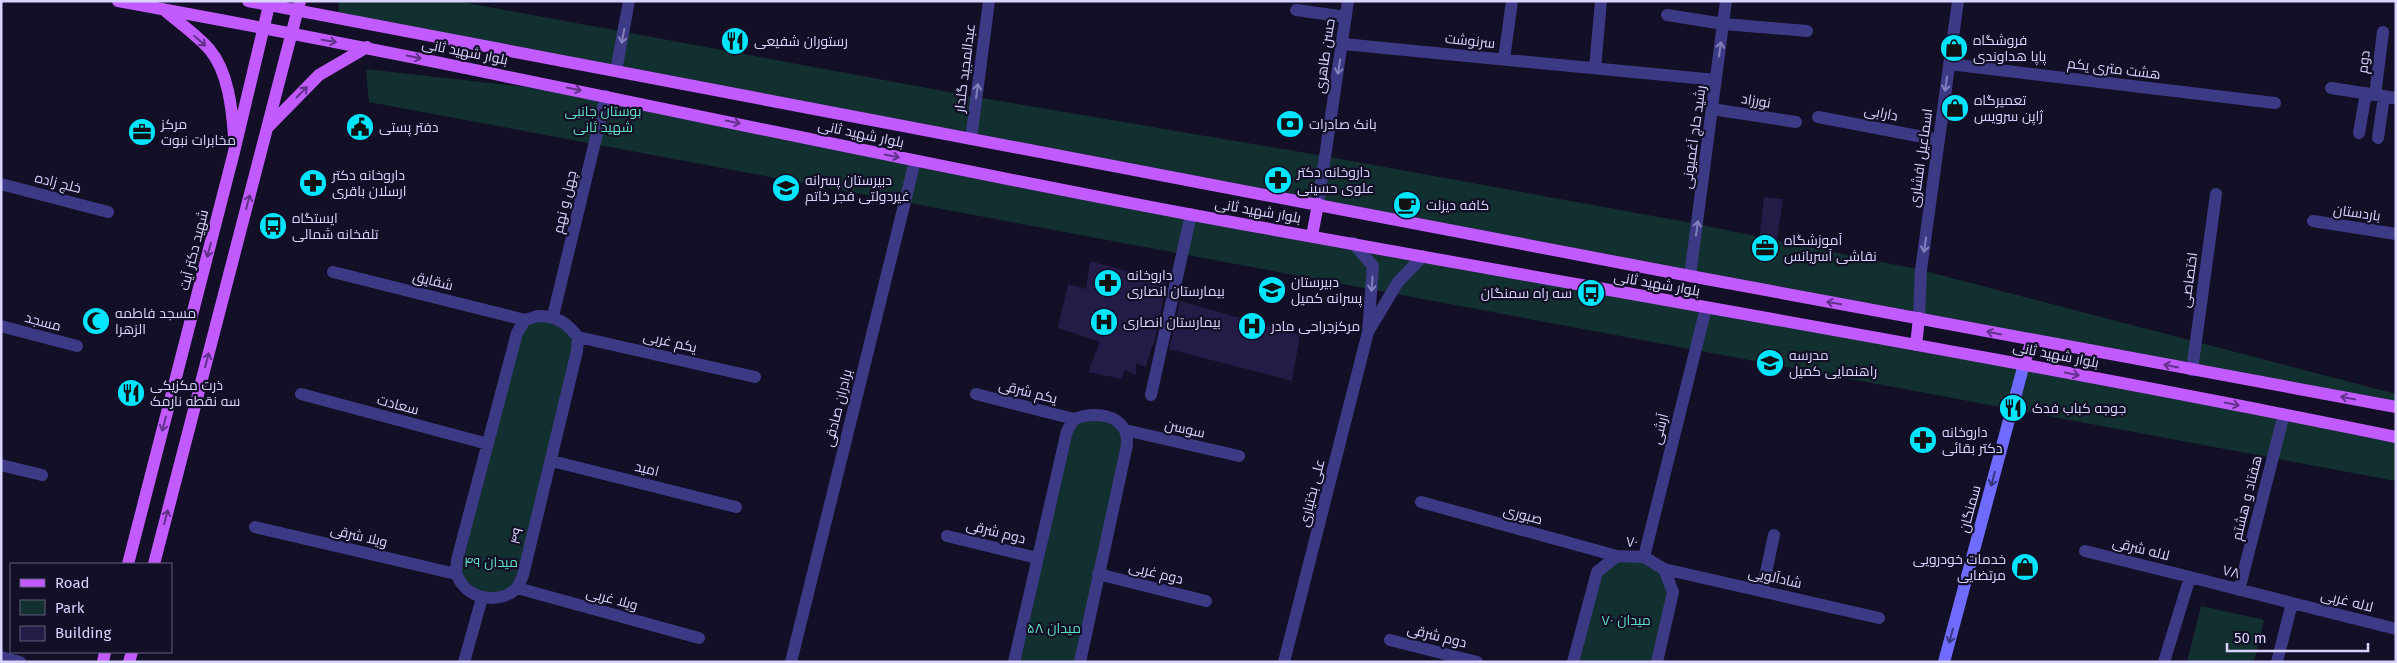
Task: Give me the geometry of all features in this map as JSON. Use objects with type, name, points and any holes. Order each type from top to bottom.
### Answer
[{"type":"main road","name":"بلوار شهید ثانی","points":[[118,1],[366,47],[915,161],[1191,214],[2024,364],[2396,437]]},
{"type":"main road","name":"بلوار شهید ثانی","points":[[248,1],[299,6],[616,71],[971,139],[1690,276],[2396,407]]},
{"type":"main road","name":"شهید دکتر آیت","points":[[128,563],[234,152],[269,3]]},
{"type":"main road","points":[[154,563],[299,6]]},
{"type":"main road","points":[[163,9],[211,51],[227,83],[233,116],[234,152]]},
{"type":"main road","points":[[268,127],[319,75],[366,47]]},
{"type":"main road","points":[[1312,236],[1318,204]]},
{"type":"main road","points":[[1916,345],[1919,318]]},
{"type":"main road","points":[[2024,364],[2032,340]]},
{"type":"main road","name":"سمنگان","points":[[1944,662],[2024,364]]},
{"type":"street","points":[[616,71],[630,1]]},
{"type":"street","name":"عبدالمجید گلدار","points":[[971,139],[988,1]]},
{"type":"street","name":"حسن طاهری","points":[[1318,204],[1348,1]]},
{"type":"street","points":[[1504,59],[1512,1]]},
{"type":"street","points":[[1595,68],[1601,1]]},
{"type":"street","name":"رشید حاج آغمیونی","points":[[1690,276],[1726,1]]},
{"type":"street","name":"اسماعیل افشاری","points":[[1919,318],[1921,270],[1958,1]]},
{"type":"street","points":[[1296,10],[1346,17]]},
{"type":"street","points":[[1666,16],[1724,24],[1807,31]]},
{"type":"street","name":"دوم","points":[[2380,96],[2383,32]]},
{"type":"street","name":"سرنوشت","points":[[1343,44],[1716,80]]},
{"type":"street","name":"هشت متری یکم","points":[[1949,64],[2275,103]]},
{"type":"street","points":[[2331,88],[2380,96]]},
{"type":"street","name":"چهل و نهم","points":[[553,316],[606,96]]},
{"type":"street","points":[[2359,134],[2380,96]]},
{"type":"street","points":[[2378,138],[2380,96]]},
{"type":"street","name":"نورزاد","points":[[1712,109],[1796,122]]},
{"type":"street","name":"دارابی","points":[[1818,117],[1939,140]]},
{"type":"street","name":"برادران صادقی","points":[[791,662],[915,161]]},
{"type":"street","name":"خلج زاده","points":[[1,184],[108,212]]},
{"type":"street","name":"اختصاصی","points":[[2192,370],[2216,194]]},
{"type":"street","points":[[1151,395],[1191,214]]},
{"type":"street","name":"باردستان","points":[[2313,222],[2396,234]]},
{"type":"street","points":[[1352,243],[1373,266],[1368,332]]},
{"type":"street","points":[[1368,332],[1398,282],[1423,256]]},
{"type":"street","name":"شقایق","points":[[333,272],[525,320]]},
{"type":"street","name":"آرشی","points":[[1644,557],[1706,308]]},
{"type":"street","points":[[517,588],[502,597],[482,598],[464,586],[456,574],[457,560],[517,333],[525,320],[538,316],[553,316],[568,325],[578,337]]},
{"type":"street","name":"مسجد","points":[[1,326],[77,346]]},
{"type":"street","name":"علی بختیاری","points":[[1284,662],[1368,332]]},
{"type":"street","name":"یکم غربی","points":[[578,337],[755,377]]},
{"type":"street","name":"۴۹","points":[[517,588],[523,575],[552,461],[577,351],[578,337]]},
{"type":"street","name":"سعادت","points":[[300,394],[488,444]]},
{"type":"street","name":"یکم شرقی","points":[[976,394],[1074,419]]},
{"type":"street","points":[[1014,662],[1067,431],[1074,419],[1087,414],[1102,415],[1116,422],[1125,430],[1127,445],[1080,662]]},
{"type":"street","name":"هفتاد و هشتم","points":[[2239,590],[2284,414]]},
{"type":"street","name":"سوسن","points":[[1125,430],[1239,456]]},
{"type":"street","name":"امید","points":[[552,461],[736,507]]},
{"type":"street","points":[[1,465],[42,475]]},
{"type":"street","name":"صبوری","points":[[1421,502],[1617,556]]},
{"type":"street","name":"ویلا شرقی","points":[[255,527],[456,574]]},
{"type":"street","points":[[1762,591],[1774,535]]},
{"type":"street","name":"دوم شرقی","points":[[947,536],[1037,558]]},
{"type":"street","name":"لاله شرقی","points":[[2085,551],[2190,577]]},
{"type":"street","name":"۷۰","points":[[1573,662],[1597,572],[1617,556],[1644,557],[1664,569]]},
{"type":"street","points":[[1657,662],[1673,592],[1664,569]]},
{"type":"street","name":"شادآلویی","points":[[1664,569],[1879,618]]},
{"type":"street","name":"دوم غربی","points":[[1098,574],[1206,601]]},
{"type":"street","points":[[2164,662],[2190,577]]},
{"type":"street","name":"۷۸","points":[[2190,577],[2292,603]]},
{"type":"street","name":"ویلا غربی","points":[[517,588],[699,638]]},
{"type":"street","points":[[464,662],[482,598]]},
{"type":"street","points":[[2277,662],[2292,603]]},
{"type":"street","name":"لاله غربی","points":[[2292,603],[2396,629]]},
{"type":"street","name":"دوم شرقی","points":[[1390,640],[1477,662]]},
{"type":"street","points":[[1,657],[20,662]]},
{"type":"green space","name":"بوستان جانبی شهید ثانی","points":[[339,1],[456,1],[976,97],[1324,156],[1697,224],[1921,270],[2396,394],[2396,407],[338,18]]},
{"type":"green space","name":"بوستان جانبی شهید ثانی","points":[[366,69],[606,96],[915,161],[2396,437],[2396,481],[369,102]]},
{"type":"green space","name":"میدان ۴۹","points":[[538,316],[578,337],[522,577],[502,597],[464,586],[457,560],[517,333]]},
{"type":"green space","name":"میدان ۵۸","points":[[1087,414],[1125,430],[1080,662],[1014,662],[1067,431]]},
{"type":"green space","name":"میدان ۷۰","points":[[1617,556],[1664,569],[1673,592],[1657,662],[1573,662],[1597,572]]},
{"type":"green space","points":[[2201,606],[2264,620],[2254,662],[2187,662]]},
{"type":"building","points":[[1764,197],[1783,199],[1775,252],[1758,250]]},
{"type":"building","name":"بیمارستان انصاری","points":[[1090,261],[1167,282],[1154,345],[1152,345],[1146,367],[1136,363],[1136,375],[1124,370],[1122,379],[1088,372],[1100,342],[1058,328],[1068,284],[1086,289]]},
{"type":"building","points":[[1180,301],[1300,335],[1292,381],[1169,349]]},
{"type":"place","name":"رستوران شفیعی","points":[[735,41]]},
{"type":"place","name":"فروشگاه پاپا هداوندی","points":[[1954,48]]},
{"type":"place","name":"تعمیرگاه ژاپن سرویس","points":[[1955,108]]},
{"type":"place","name":"بانک صادرات","points":[[1290,124]]},
{"type":"place","name":"دفتر پستی","points":[[360,127]]},
{"type":"place","name":"مرکز مخابرات نبوت","points":[[142,132]]},
{"type":"place","name":"داروخانه دکتر علوی حسینی","points":[[1278,180]]},
{"type":"place","name":"داروخانه دکتر ارسلان باقری","points":[[313,183]]},
{"type":"place","name":"دبیرستان پسرانه غیردولتی فجر خاتم","points":[[786,188]]},
{"type":"place","name":"کافه دیزلت","points":[[1407,205]]},
{"type":"place","name":"ایستگاه تلفخانه شمالی","points":[[273,226]]},
{"type":"place","name":"آموزشگاه نقاشی آسریانس","points":[[1765,248]]},
{"type":"place","name":"داروخانه بیمارستان انصاری","points":[[1108,283]]},
{"type":"place","name":"دبیرستان پسرانه کمیل","points":[[1272,290]]},
{"type":"place","name":"سه راه سمنگان","points":[[1591,293]]},
{"type":"place","name":"مسجد فاطمه الزهرا","points":[[96,321]]},
{"type":"place","name":"بیمارستان انصاری","points":[[1104,322]]},
{"type":"place","name":"مرکزجراحی مادر","points":[[1252,326]]},
{"type":"place","name":"مدرسه راهنمایی کمیل","points":[[1770,363]]},
{"type":"place","name":"ذرت مکزیکی سه نقطه نارمک","points":[[131,393]]},
{"type":"place","name":"جوجه کباب فدک","points":[[2013,408]]},
{"type":"place","name":"داروخانه دکتر بقائی","points":[[1923,440]]},
{"type":"place","name":"خدمات خودرویی مرتضایی","points":[[2025,567]]}]
